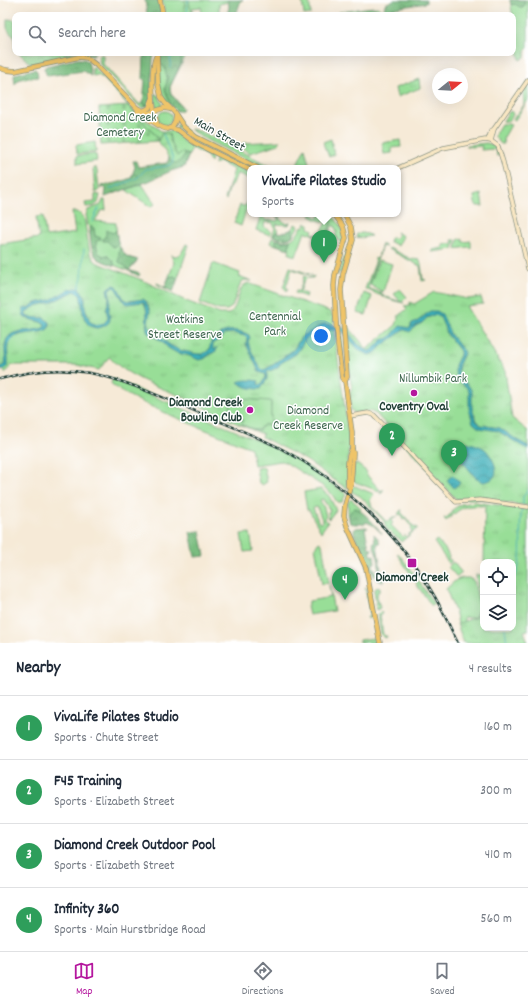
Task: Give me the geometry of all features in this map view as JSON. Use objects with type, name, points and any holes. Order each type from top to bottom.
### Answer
[{"type":"main road","points":[[160,0],[162,12]]},
{"type":"main road","points":[[156,56],[154,65],[153,98],[155,119],[158,125]]},
{"type":"main road","points":[[0,68],[15,71],[84,57],[92,62],[137,108],[141,114],[165,129],[170,128],[174,124],[176,117],[163,102],[159,92],[157,78],[157,56]]},
{"type":"main road","points":[[143,111],[150,106],[153,98]]},
{"type":"main road","points":[[137,108],[149,113],[165,108],[170,109]]},
{"type":"main road","points":[[155,119],[156,114],[160,110]]},
{"type":"main road","name":"Main Street","points":[[176,117],[193,135],[252,165]]},
{"type":"main road","name":"Main Street","points":[[170,128],[178,130],[195,143],[247,169]]},
{"type":"main road","points":[[336,217],[343,226],[346,238],[335,277],[337,338],[342,378],[345,381]]},
{"type":"main road","points":[[346,217],[350,224],[353,240],[342,283],[342,309],[345,381],[353,436],[352,450],[349,461],[345,520],[366,568],[380,643]]},
{"type":"main road","points":[[346,238],[352,235]]},
{"type":"main road","points":[[346,238],[353,240]]},
{"type":"main road","points":[[335,308],[342,309]]},
{"type":"street","points":[[489,141],[494,129],[528,80]]},
{"type":"street","points":[[401,167],[443,148],[489,141],[497,145],[500,151],[528,269]]},
{"type":"street","points":[[350,416],[368,413],[375,416],[457,502],[475,500],[528,507]]},
{"type":"green space","points":[[145,0],[159,0],[161,12],[147,12]]},
{"type":"green space","points":[[162,0],[228,0],[228,2],[219,4],[219,12],[202,12],[201,7],[192,8],[193,12],[164,12]]},
{"type":"green space","points":[[185,0],[189,0],[190,7],[193,12],[184,12]]},
{"type":"green space","points":[[228,0],[241,0],[237,12],[228,12]]},
{"type":"green space","points":[[302,0],[309,0],[311,12],[304,12]]},
{"type":"green space","points":[[394,0],[426,0],[426,3],[384,10],[385,4]]},
{"type":"green space","points":[[510,0],[528,0],[528,47],[525,51],[525,57],[520,60],[516,36],[516,12],[512,12]]},
{"type":"green space","points":[[510,0],[525,0],[525,4],[523,7],[515,4],[511,5]]},
{"type":"green space","points":[[377,7],[380,9],[380,12],[339,12]]},
{"type":"green space","points":[[375,8],[374,12],[358,12],[357,9]]},
{"type":"green space","points":[[7,19],[12,20],[12,34],[8,29]]},
{"type":"green space","points":[[22,56],[67,57],[32,65]]},
{"type":"green space","points":[[99,56],[103,56],[103,64],[140,105],[143,103],[145,106],[149,105],[141,108],[100,65]]},
{"type":"green space","points":[[144,56],[154,56],[151,98],[147,106],[143,103],[145,80],[143,79]]},
{"type":"green space","points":[[160,56],[186,56],[170,87],[171,94],[183,108],[181,111],[176,110],[170,105],[162,94],[159,81]]},
{"type":"green space","points":[[160,56],[181,56],[181,63],[170,87],[171,94],[183,108],[181,111],[176,111],[170,105],[165,91],[167,80],[165,67],[160,65]]},
{"type":"green space","points":[[77,59],[88,61],[91,76],[83,71],[47,76],[44,68],[46,66]]},
{"type":"green space","points":[[93,67],[118,91],[127,103],[143,119],[161,131],[175,131],[183,140],[182,141],[211,153],[211,163],[207,156],[192,148],[189,155],[182,153],[177,156],[169,134],[162,133],[158,140],[104,79],[98,75],[93,76]]},
{"type":"green space","points":[[35,69],[38,77],[20,79],[15,84],[15,74]]},
{"type":"green space","points":[[419,79],[420,88],[397,97],[395,88]]},
{"type":"green space","points":[[528,83],[528,100],[515,120],[513,119],[524,105],[523,93]]},
{"type":"green space","points":[[155,94],[158,95],[163,105],[156,109]]},
{"type":"green space","name":"Diamond Creek Cemetery","points":[[128,106],[156,136],[158,141],[101,145],[99,108]]},
{"type":"green space","points":[[162,111],[168,111],[172,115],[172,121],[168,125],[162,125],[158,121],[158,115]]},
{"type":"green space","points":[[511,111],[513,114],[510,119],[508,121],[503,121],[508,113]]},
{"type":"green space","points":[[178,124],[193,137],[249,165],[247,165],[247,167],[198,143],[176,126]]},
{"type":"green space","points":[[501,124],[511,125],[503,139],[504,144],[501,144],[495,137]]},
{"type":"green space","points":[[191,130],[202,132],[268,165],[257,165],[201,137]]},
{"type":"green space","points":[[162,133],[169,134],[177,156],[182,152],[185,154],[181,160],[176,163],[171,161],[158,141]]},
{"type":"green space","points":[[331,139],[334,155],[329,157],[323,142]]},
{"type":"green space","points":[[400,140],[401,147],[392,148],[392,153],[384,154],[382,143]]},
{"type":"green space","points":[[280,141],[279,144],[250,153],[241,147],[243,143]]},
{"type":"green space","points":[[95,142],[96,152],[77,154],[76,145]]},
{"type":"green space","points":[[486,143],[495,147],[499,155],[497,156],[496,150],[494,149],[481,150],[482,146],[466,146],[468,145]]},
{"type":"green space","points":[[305,148],[309,165],[296,165]]},
{"type":"green space","points":[[185,154],[189,155],[184,167],[105,197],[106,189],[104,187],[101,189],[101,186],[131,178],[135,167],[133,161],[136,161],[138,167],[167,163],[169,158],[172,162],[179,161]]},
{"type":"green space","points":[[96,155],[97,161],[77,164],[77,156]]},
{"type":"green space","points":[[217,157],[247,172],[247,178],[237,173],[232,186],[230,185],[226,200],[225,199],[234,170],[220,162],[214,164]]},
{"type":"green space","points":[[93,168],[96,168],[97,171],[98,192],[95,192]]},
{"type":"green space","points":[[142,184],[155,204],[151,207],[126,190]]},
{"type":"green space","points":[[95,194],[100,195],[98,203],[94,206],[86,207],[85,203],[95,202]]},
{"type":"green space","points":[[481,194],[483,206],[477,206],[474,196]]},
{"type":"green space","points":[[103,200],[105,200],[106,210],[101,211],[95,221],[116,223],[117,237],[121,250],[128,257],[138,260],[128,270],[129,271],[98,259],[94,254],[86,215],[88,210],[101,205]]},
{"type":"green space","points":[[247,203],[247,210],[241,226],[234,223],[240,205],[246,205]]},
{"type":"green space","points":[[72,212],[78,212],[84,218],[90,253],[96,262],[220,314],[229,314],[232,311],[242,288],[248,283],[331,312],[334,317],[333,323],[349,438],[347,489],[306,460],[262,437],[263,434],[239,424],[141,379],[119,366],[109,357],[99,370],[77,365],[12,365],[5,373],[3,369],[0,370],[0,244],[39,238],[36,217],[43,216],[46,237],[75,233]],"holes":[[[231,398],[271,401],[271,425],[263,425],[263,427],[260,427],[260,430],[254,430],[242,425],[243,420],[229,418]]]},
{"type":"green space","points":[[260,217],[268,220],[268,223],[265,222],[264,227],[271,231],[270,235],[256,230]]},
{"type":"green space","points":[[276,217],[280,217],[279,219],[288,224],[290,222],[289,225],[276,224],[278,233],[289,231],[295,226],[295,224],[298,226],[291,237],[281,239],[272,236],[275,228],[272,222],[269,223],[269,220],[277,221],[279,218]]},
{"type":"green space","points":[[312,217],[326,217],[332,220],[326,238],[320,236],[326,222]]},
{"type":"green space","points":[[326,217],[334,217],[340,226],[343,234],[343,243],[336,238],[335,235],[337,233],[335,226],[332,226],[327,239],[320,250],[326,239],[305,232],[296,256],[289,254],[290,249],[270,243],[272,238],[286,241],[290,240],[296,235],[302,226],[304,227],[306,223],[309,224],[309,228],[313,230],[312,233],[326,238],[332,220]]},
{"type":"green space","points":[[91,226],[94,228],[95,236],[101,238],[96,242],[98,253],[104,256],[107,255],[114,262],[114,266],[99,259],[93,251],[90,233]]},
{"type":"green space","points":[[293,229],[293,236],[286,239],[282,236],[279,238],[274,236],[277,231],[278,233]]},
{"type":"green space","points":[[106,230],[113,233],[116,230],[118,243],[115,247],[107,241],[103,241],[106,235]]},
{"type":"green space","points":[[396,232],[403,236],[398,246],[389,241],[392,237],[395,239],[398,235]]},
{"type":"green space","points":[[362,233],[371,236],[361,238],[356,237],[357,234]]},
{"type":"green space","points":[[462,238],[463,242],[471,241],[471,248],[456,249],[458,240]]},
{"type":"green space","points":[[276,239],[284,242],[290,240],[289,249],[276,245]]},
{"type":"green space","points":[[452,240],[456,240],[453,249],[432,252],[432,250],[443,248],[443,245],[453,243]]},
{"type":"green space","points":[[351,241],[342,273],[339,272],[337,275]]},
{"type":"green space","points":[[186,244],[189,245],[173,292],[157,283],[165,287],[174,263],[171,255],[176,256],[181,254]]},
{"type":"green space","points":[[382,244],[386,247],[382,246],[368,288],[382,293],[381,295],[401,302],[394,294],[400,289],[407,297],[402,302],[404,303],[389,299],[365,289],[375,263],[375,258],[377,259]]},
{"type":"green space","points":[[120,247],[127,257],[138,260],[129,270],[140,274],[139,276],[129,271],[119,262]]},
{"type":"green space","points":[[389,248],[411,259],[420,260],[423,279],[426,280],[422,281],[420,266],[388,249]]},
{"type":"green space","points":[[379,260],[392,264],[383,292],[370,285]]},
{"type":"green space","points":[[213,263],[240,273],[239,276],[252,281],[245,280],[241,282],[232,307],[227,310],[219,310],[200,303]]},
{"type":"green space","points":[[290,267],[312,275],[292,269],[286,287],[288,288],[287,291],[283,287]]},
{"type":"green space","points":[[304,276],[309,278],[304,281],[300,292],[307,294],[306,297],[295,293],[296,291],[299,291]]},
{"type":"green space","points":[[169,277],[176,277],[177,281],[173,292],[165,287]]},
{"type":"green space","name":"Nillumbik Park","points":[[434,292],[468,299],[481,297],[483,304],[466,306],[505,371],[512,418],[528,431],[528,506],[482,499],[456,499],[376,414],[369,411],[355,413],[351,410],[350,393],[352,387],[346,324],[367,349],[396,325],[399,315],[407,308],[404,306],[410,305],[410,302],[414,304]]},
{"type":"green space","points":[[364,293],[372,296],[366,315],[357,313]]},
{"type":"green space","points":[[338,329],[341,330],[344,374]]},
{"type":"green space","points":[[113,379],[271,446],[296,459],[346,494],[342,502],[337,502],[331,493],[321,485],[285,462],[281,461],[254,465],[251,448],[133,398],[111,383]]},
{"type":"green space","name":"Diamond Creek Bowling Club","points":[[230,398],[271,401],[271,425],[264,425],[260,430],[253,430],[229,419]]},
{"type":"green space","points":[[354,464],[357,464],[367,472],[366,474],[381,491],[383,489],[383,492],[380,494],[381,492],[379,491],[378,492],[355,482],[353,479]]},
{"type":"green space","points":[[264,467],[267,482],[262,485],[259,483],[256,468]]},
{"type":"green space","points":[[355,486],[374,494],[370,500],[372,507],[387,522],[396,516],[397,518],[396,517],[391,521],[393,523],[391,525],[403,537],[405,535],[406,537],[412,531],[412,527],[405,519],[402,519],[403,517],[401,514],[398,514],[401,510],[401,512],[415,528],[418,528],[401,542],[399,538],[386,528],[384,521],[360,496],[350,491],[352,487]]},
{"type":"green space","points":[[321,489],[329,496],[336,510],[329,519],[328,512],[330,511],[323,499],[320,500],[326,516],[324,518],[328,522],[321,532],[309,510],[307,510],[304,492]],"holes":[[[317,507],[323,522],[319,523],[313,508]]]},
{"type":"green space","points":[[351,499],[361,508],[360,510],[356,508],[352,510],[349,517],[350,522],[348,515],[348,502]]},
{"type":"green space","points":[[475,502],[528,509],[528,630],[524,631],[528,643],[464,643],[457,624],[476,617],[480,606],[480,631],[516,631],[516,559],[484,559],[485,506],[463,508],[446,521],[444,518],[446,518],[453,512],[452,510],[461,504]]},
{"type":"green space","points":[[355,508],[366,516],[382,534],[373,525],[366,522],[365,524],[350,523],[349,519],[351,510]]},
{"type":"green space","points":[[356,528],[368,528],[365,529],[369,548],[372,550],[370,551],[372,556],[374,555],[375,563],[373,563],[373,569],[375,569],[377,576],[383,575],[383,582],[377,580],[370,569],[354,535],[354,530]]},
{"type":"green space","points":[[200,531],[205,556],[195,557],[190,532]]},
{"type":"green space","points":[[250,533],[253,551],[244,552],[241,534]]},
{"type":"green space","points":[[374,534],[380,543],[377,544],[381,570],[378,570],[378,559],[373,543],[375,542]]},
{"type":"green space","points":[[437,540],[446,550],[449,557],[448,559],[451,560],[449,564],[434,542]]},
{"type":"green space","points":[[319,542],[322,544],[329,583],[322,584],[315,547]]},
{"type":"green space","points":[[398,553],[434,604],[432,606],[416,584],[417,583],[397,554]]},
{"type":"green space","points":[[453,562],[462,573],[457,577],[448,567]]},
{"type":"green space","points":[[476,575],[480,575],[480,600],[479,600]]},
{"type":"green space","points":[[469,578],[474,581],[479,606],[475,617],[464,617],[464,622],[458,624],[456,614],[446,589],[456,580]]},
{"type":"green space","points":[[329,585],[334,611],[309,615],[307,606],[309,601],[331,597]]},
{"type":"green space","points":[[365,587],[367,588],[372,617],[368,619],[367,617],[370,616]]},
{"type":"green space","points":[[380,587],[380,591],[378,591],[377,596],[380,608],[377,610],[374,591],[376,588]]},
{"type":"green space","points":[[381,611],[382,614],[380,615],[383,634],[387,636],[386,638],[381,635],[378,614]]},
{"type":"green space","points":[[374,638],[377,643],[360,642],[360,640]]},
{"type":"water","points":[[113,285],[117,286],[124,299],[128,301],[143,299],[146,301],[150,311],[148,324],[151,330],[170,345],[179,350],[203,354],[209,350],[212,339],[219,337],[221,333],[232,331],[242,332],[249,335],[250,338],[248,341],[250,348],[261,369],[264,370],[294,349],[301,337],[324,324],[343,327],[359,345],[368,351],[372,350],[382,340],[389,338],[400,326],[410,328],[412,323],[418,321],[430,311],[437,311],[442,314],[451,335],[463,350],[464,354],[459,364],[458,371],[460,378],[469,386],[472,392],[472,408],[476,421],[481,425],[500,428],[528,446],[528,450],[498,431],[479,428],[473,423],[469,409],[469,392],[467,388],[458,380],[455,372],[455,365],[460,355],[460,351],[447,334],[440,317],[435,315],[427,318],[410,332],[402,330],[376,352],[369,355],[360,351],[341,330],[323,330],[306,338],[296,354],[281,363],[277,368],[267,372],[267,379],[261,389],[255,389],[246,387],[238,382],[245,380],[259,381],[258,384],[261,385],[266,377],[265,374],[259,372],[246,344],[247,338],[245,336],[233,333],[224,334],[221,339],[213,343],[213,350],[217,347],[216,351],[204,359],[199,360],[177,353],[148,333],[147,313],[143,302],[128,304],[124,302],[114,287],[110,288],[110,321],[104,326],[95,328],[89,325],[85,320],[80,295],[75,291],[52,302],[36,306],[26,312],[28,317],[44,318],[50,322],[49,327],[40,332],[19,335],[13,338],[8,345],[8,365],[4,370],[0,371],[0,368],[5,364],[5,345],[7,339],[11,335],[16,332],[45,327],[44,323],[25,318],[23,315],[23,309],[30,307],[35,303],[50,300],[70,289],[77,288],[80,289],[85,296],[85,307],[90,322],[98,325],[104,323],[108,318],[106,309],[109,299],[107,289]]},
{"type":"water","points":[[464,442],[486,450],[495,464],[496,474],[494,478],[483,482],[480,481],[458,457],[455,451],[456,448],[458,444]]},
{"type":"water","points":[[453,475],[460,483],[454,488],[447,480]]},
{"type":"waterway","points":[[187,12],[188,0]]},
{"type":"waterway","points":[[170,67],[171,56]]},
{"type":"waterway","points":[[110,189],[137,178],[146,169],[172,164],[173,159],[163,134]]},
{"type":"waterway","points":[[92,222],[99,208]]},
{"type":"waterway","points":[[79,288],[82,277],[84,249]]},
{"type":"waterway","name":"Diamond Creek","points":[[523,505],[523,497],[528,490]]},
{"type":"waterway","name":"Diamond Creek","points":[[516,575],[520,555],[522,509]]},
{"type":"waterway","name":"Diamond Creek","points":[[505,631],[507,643]]},
{"type":"railway","points":[[0,379],[27,373],[51,370],[96,374],[139,388],[186,407],[280,448],[303,461],[346,492],[366,510],[402,548],[436,598],[458,643]]},
{"type":"place","name":"VivaLife Pilates Studio","points":[[324,263]]},
{"type":"place","name":"Coventry Oval","points":[[414,393]]},
{"type":"place","name":"Diamond Creek Bowling Club","points":[[250,410]]},
{"type":"place","name":"F45 Training","points":[[392,456]]},
{"type":"place","name":"Diamond Creek Outdoor Pool","points":[[454,473]]},
{"type":"place","name":"Diamond Creek","points":[[412,563]]},
{"type":"place","name":"Infinity 360","points":[[345,600]]},
{"type":"park label","name":"Centennial Park","points":[[275,324]]},
{"type":"park label","name":"Watkins Street Reserve","points":[[185,328]]},
{"type":"park label","name":"Diamond Creek Reserve","points":[[308,418]]}]
